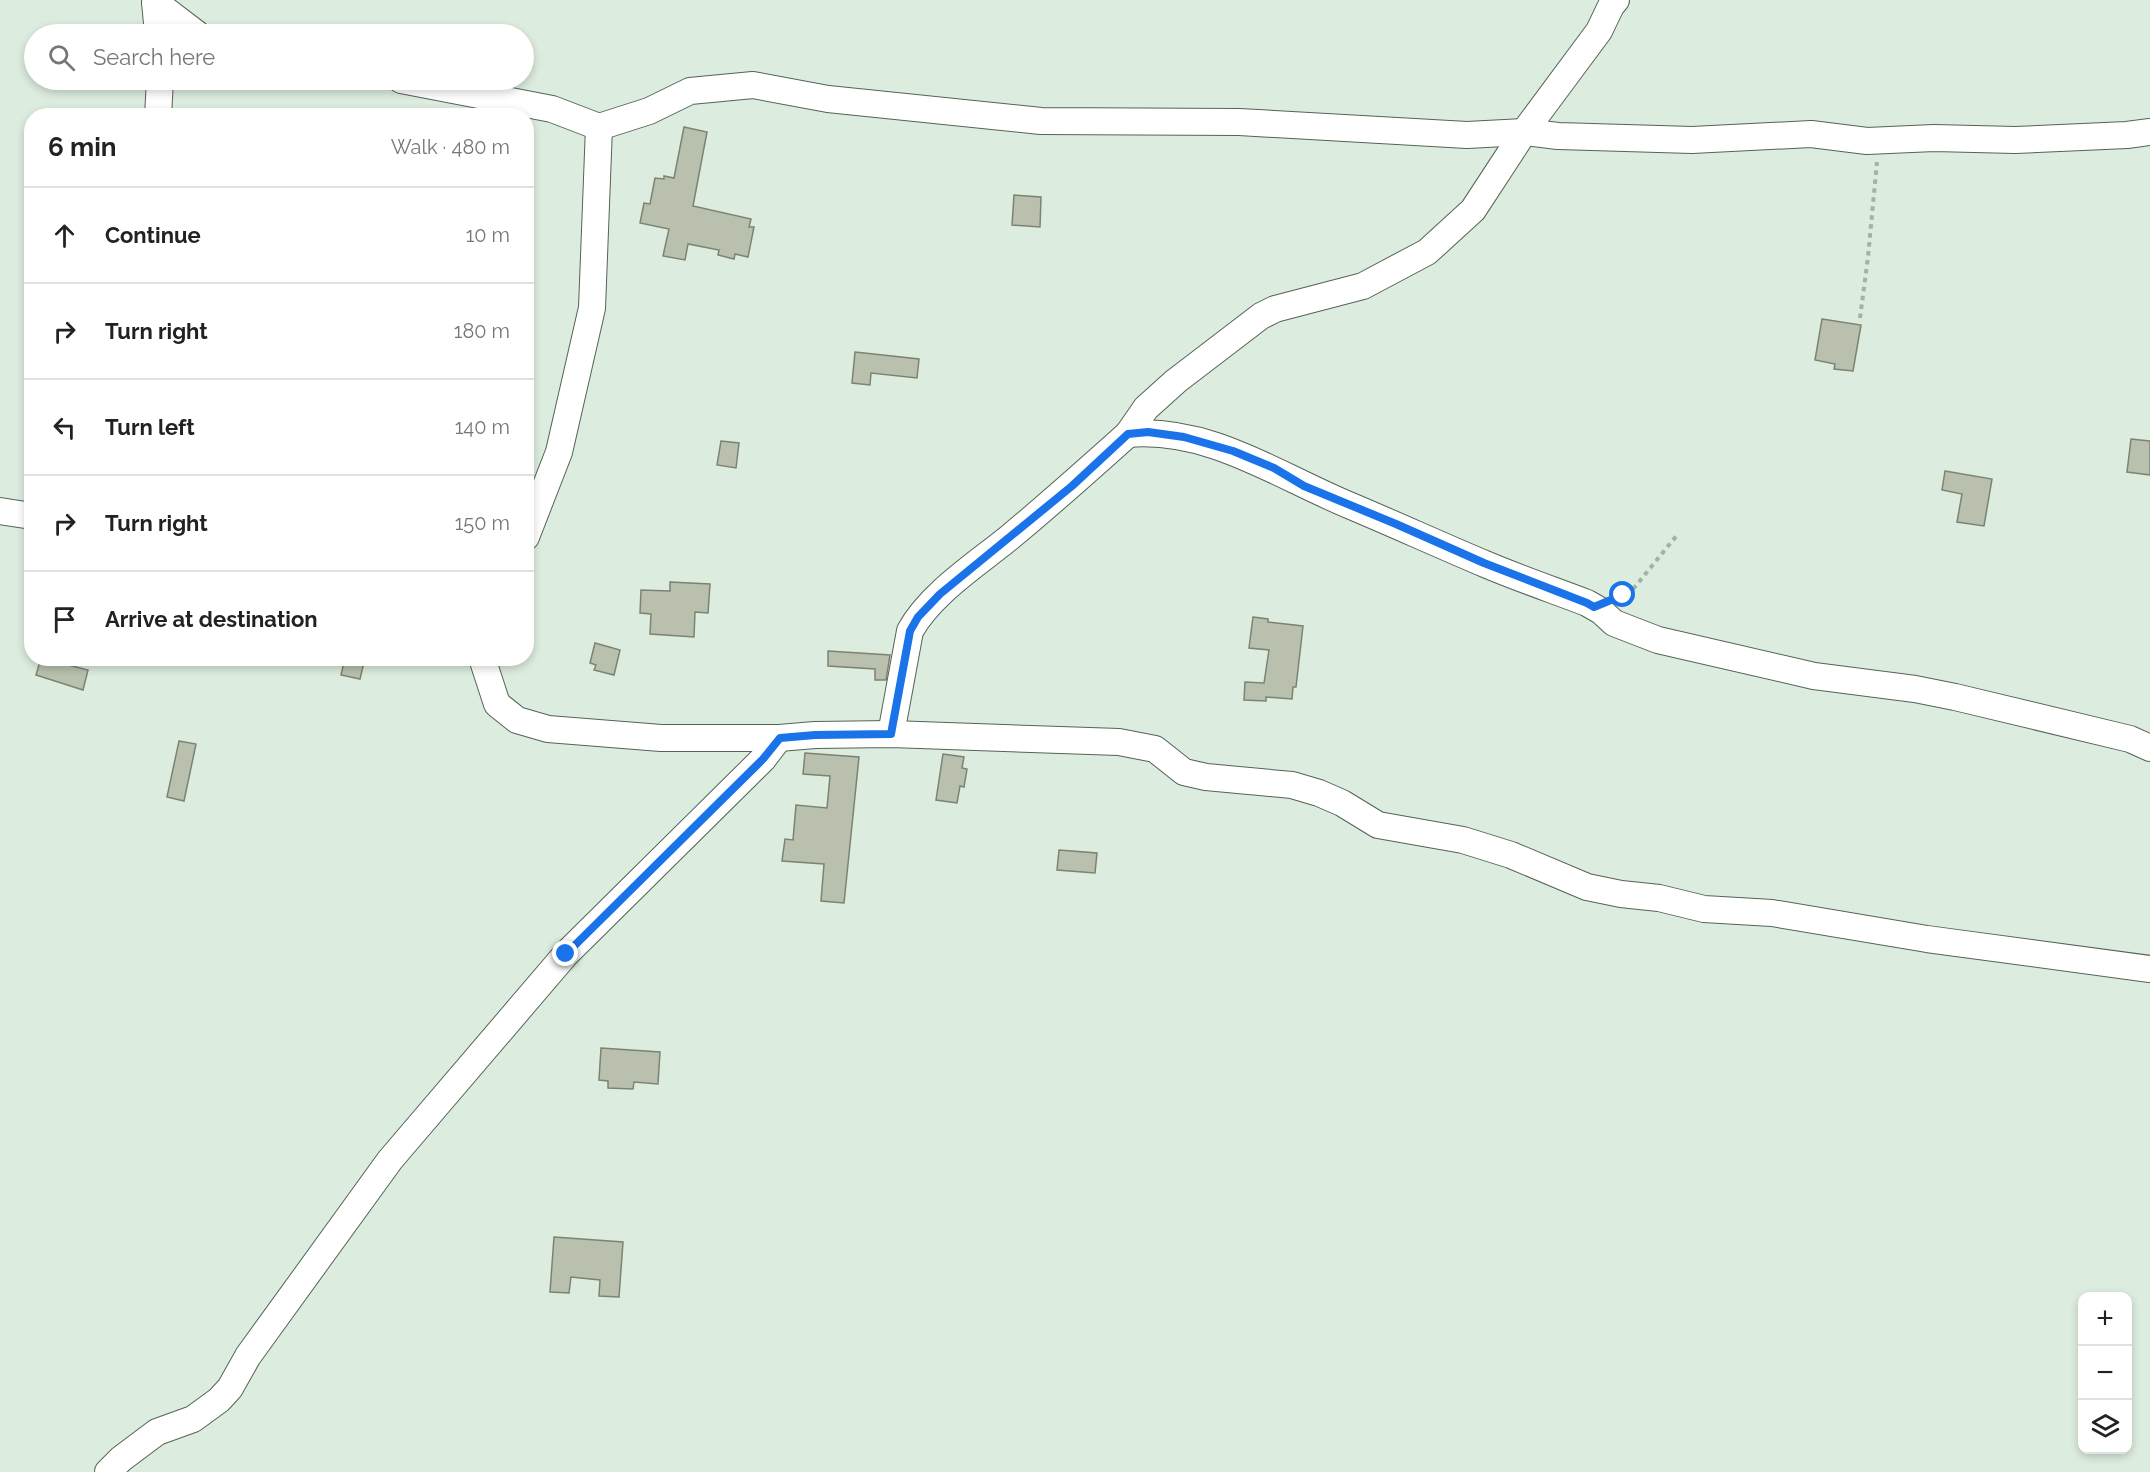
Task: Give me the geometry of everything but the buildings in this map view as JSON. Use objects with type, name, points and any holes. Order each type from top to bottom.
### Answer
[{"type":"street","points":[[891,734],[910,631],[918,617],[940,594],[1072,486],[1128,434],[1146,408],[1176,381],[1261,316],[1275,309],[1363,286],[1426,252],[1473,210],[1524,132],[1592,40],[1616,0]]},
{"type":"street","points":[[152,1],[156,24]]},
{"type":"street","points":[[152,1],[183,24]]},
{"type":"street","points":[[452,90],[552,109],[599,127],[649,111],[690,91],[753,85],[828,99],[1041,121],[1239,122],[1467,135],[1524,132],[1558,136],[1692,140],[1811,134],[1877,141],[1934,138],[2015,140],[2150,132]]},
{"type":"street","points":[[158,108],[159,90]]},
{"type":"street","points":[[534,516],[559,452],[592,308],[599,127]]},
{"type":"street","points":[[1128,434],[1148,432],[1184,437],[1233,451],[1274,468],[1304,486],[1484,563],[1587,603],[1614,623],[1631,631],[1675,644],[1814,675],[1955,697],[2130,739],[2150,748]]},
{"type":"street","points":[[0,511],[24,515]]},
{"type":"street","points":[[487,666],[497,704],[518,720],[548,729],[661,738],[780,738],[891,734],[1119,742],[1155,749],[1184,772],[1206,777],[1310,790],[1342,803],[1378,825],[1463,840],[1511,855],[1587,887],[1659,898],[1704,909],[1772,913],[1927,939],[2150,969]]},
{"type":"street","points":[[108,1472],[121,1458],[158,1432],[193,1419],[231,1388],[248,1356],[390,1160],[566,954],[763,759],[780,738]]},
{"type":"path","points":[[1860,318],[1869,248],[1877,141]]},
{"type":"path","points":[[1594,607],[1634,588],[1677,534]]},
{"type":"route","points":[[566,954],[763,759],[780,738],[891,734],[910,631],[918,617],[940,594],[1072,486],[1128,434],[1148,432],[1184,437],[1233,451],[1274,468],[1304,486],[1499,570],[1516,574],[1594,607],[1623,595]]}]
